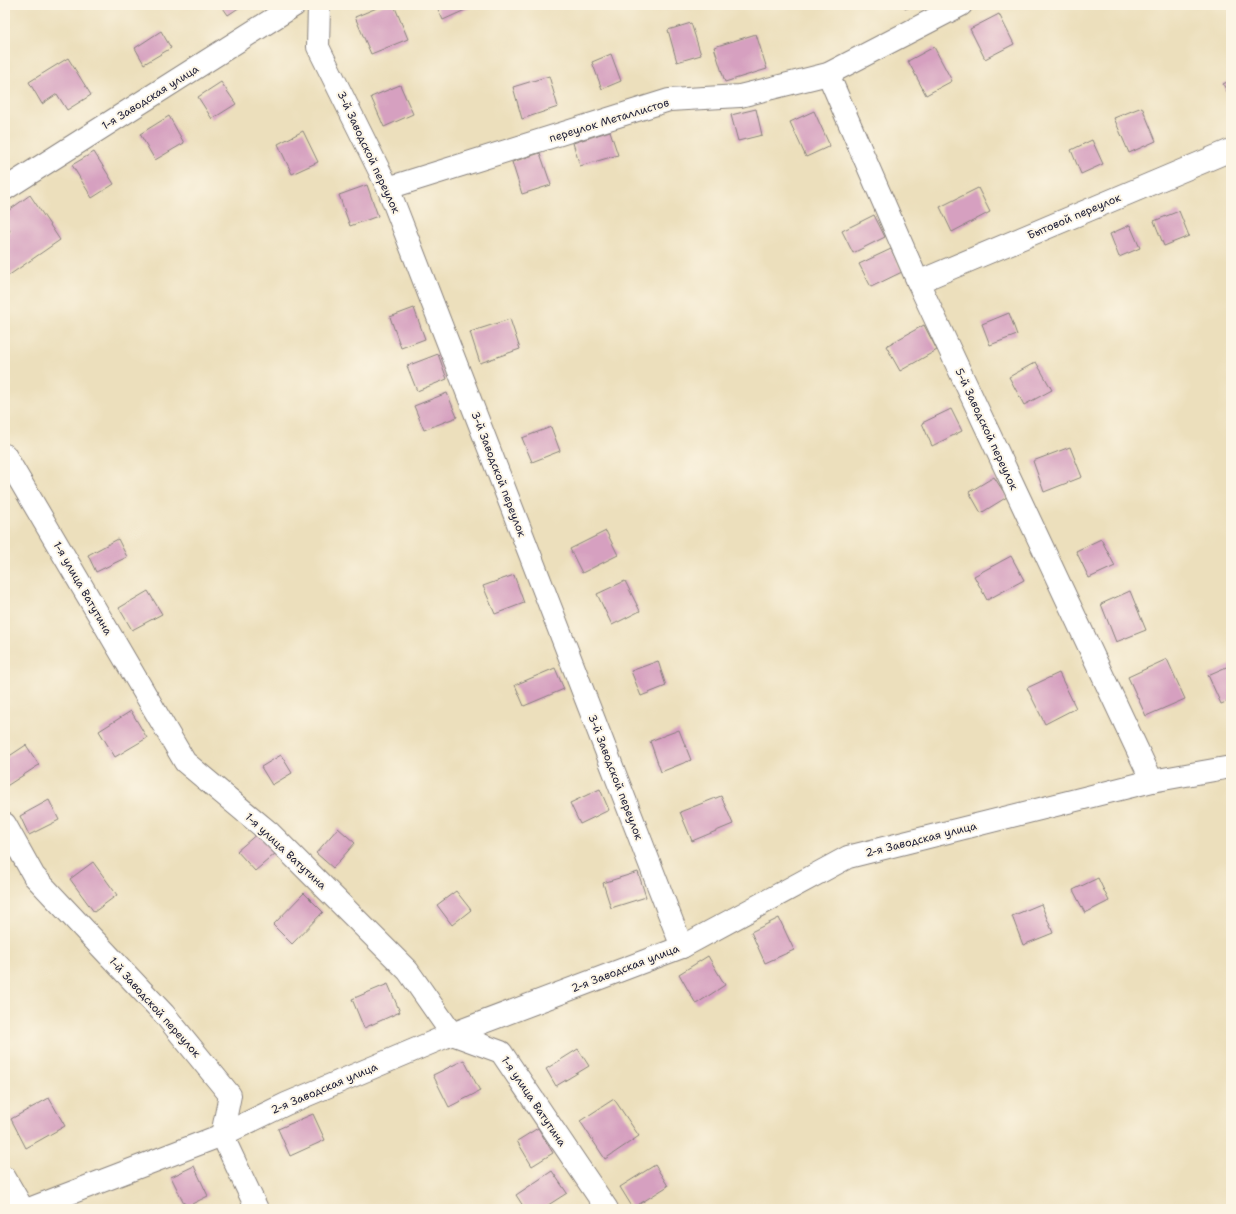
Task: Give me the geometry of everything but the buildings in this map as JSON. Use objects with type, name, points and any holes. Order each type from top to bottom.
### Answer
[{"type":"street","name":"1-я Заводская улица","points":[[5,189],[295,5]]},
{"type":"street","name":"3-й Заводской переулок","points":[[319,5],[318,47],[388,188],[682,947]]},
{"type":"street","name":"переулок Металлистов","points":[[388,188],[669,100],[740,96],[828,74],[961,5]]},
{"type":"street","name":"5-й Заводской переулок","points":[[828,74],[918,282],[1152,782]]},
{"type":"street","name":"Бытовой переулок","points":[[918,282],[1231,150]]},
{"type":"street","name":"1-я улица Ватутина","points":[[5,455],[185,762],[270,833],[408,971],[452,1034],[501,1052],[607,1209]]},
{"type":"street","name":"2-я Заводская улица","points":[[29,1209],[222,1135],[286,1104],[452,1034],[682,947],[848,857],[1152,782],[1231,767]]},
{"type":"street","name":"1-й Заводской переулок","points":[[5,824],[34,876],[164,1014],[230,1094],[222,1135]]},
{"type":"street","points":[[222,1135],[257,1209]]},
{"type":"street","points":[[5,1178],[23,1209]]}]
